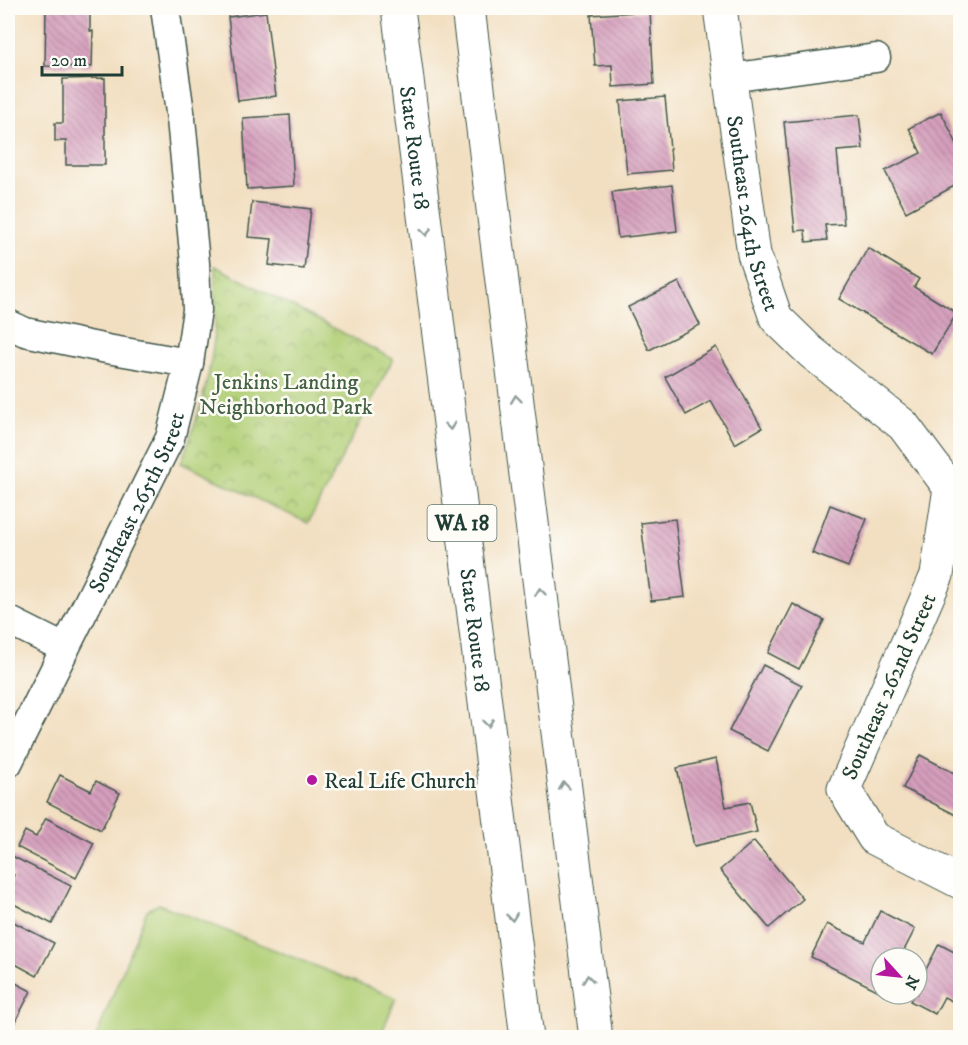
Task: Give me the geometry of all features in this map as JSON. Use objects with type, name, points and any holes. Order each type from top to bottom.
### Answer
[{"type":"main road","name":"State Route 18","points":[[398,8],[527,1038]]},
{"type":"main road","name":"WA 18","points":[[468,8],[596,1038]]},
{"type":"main road","name":"Southeast 264th Street","points":[[720,8],[754,254],[776,318],[811,352],[903,425],[955,486]]},
{"type":"main road","name":"Southeast 262nd Street","points":[[955,486],[937,575],[844,789],[874,838],[960,882]]},
{"type":"street","name":"Southeast 265th Street","points":[[8,763],[170,438],[189,363],[197,310],[195,263],[181,119],[165,8]]},
{"type":"street","points":[[729,78],[876,58]]},
{"type":"street","points":[[8,324],[25,332],[189,363]]},
{"type":"street","points":[[8,620],[64,648]]},
{"type":"green space","name":"Jenkins Landing Neighborhood Park","points":[[215,266],[393,359],[308,523],[181,463],[193,430],[211,362],[215,327]]},
{"type":"green space","points":[[159,904],[396,998],[380,1037],[96,1037],[147,910]]},
{"type":"building","points":[[46,8],[90,8],[90,31],[93,31],[92,67],[45,66]]},
{"type":"building","points":[[650,11],[654,84],[613,87],[612,65],[595,66],[591,15]]},
{"type":"building","points":[[266,12],[276,96],[238,101],[228,17]]},
{"type":"building","points":[[105,78],[105,165],[66,165],[66,141],[55,141],[55,123],[63,123],[63,79]]},
{"type":"building","points":[[665,97],[672,170],[627,174],[620,101]]},
{"type":"building","points":[[941,112],[960,150],[960,183],[906,212],[885,171],[921,153],[909,128]]},
{"type":"building","points":[[290,115],[294,186],[247,189],[243,118]]},
{"type":"building","points":[[859,115],[863,149],[837,151],[844,224],[825,225],[827,240],[806,242],[805,230],[795,231],[784,122]]},
{"type":"building","points":[[672,185],[677,231],[618,238],[612,192]]},
{"type":"building","points":[[252,202],[311,209],[304,269],[269,265],[272,239],[248,237]]},
{"type":"building","points":[[868,248],[919,279],[914,287],[957,313],[932,354],[839,299]]},
{"type":"building","points":[[679,282],[700,325],[649,350],[628,307]]},
{"type":"building","points":[[716,347],[762,428],[735,444],[711,401],[686,415],[665,377]]},
{"type":"building","points":[[830,505],[867,519],[848,567],[812,553]]},
{"type":"building","points":[[675,519],[685,597],[651,601],[641,523]]},
{"type":"building","points":[[793,604],[824,620],[799,669],[768,653]]},
{"type":"building","points":[[763,665],[802,685],[768,751],[729,731]]},
{"type":"building","points":[[920,755],[960,776],[960,817],[903,788]]},
{"type":"building","points":[[716,759],[726,807],[750,802],[757,832],[694,846],[677,768]]},
{"type":"building","points":[[60,775],[91,791],[96,781],[120,793],[101,830],[47,802]]},
{"type":"building","points":[[46,818],[94,843],[76,878],[17,847],[25,831],[36,837]]},
{"type":"building","points":[[754,841],[803,899],[769,928],[720,870]]},
{"type":"building","points":[[12,856],[71,886],[52,924],[8,901],[8,888],[14,875],[8,871]]},
{"type":"building","points":[[880,911],[915,929],[906,946],[869,946],[869,986],[811,957],[827,924],[865,942]]},
{"type":"building","points":[[8,919],[54,943],[37,976],[8,960]]},
{"type":"building","points":[[939,944],[960,955],[960,1005],[944,997],[935,1014],[920,1006],[929,1006],[929,964]]},
{"type":"building","points":[[8,979],[31,991],[13,1026],[8,1023]]},
{"type":"place","name":"Real Life Church","points":[[312,780]]}]
